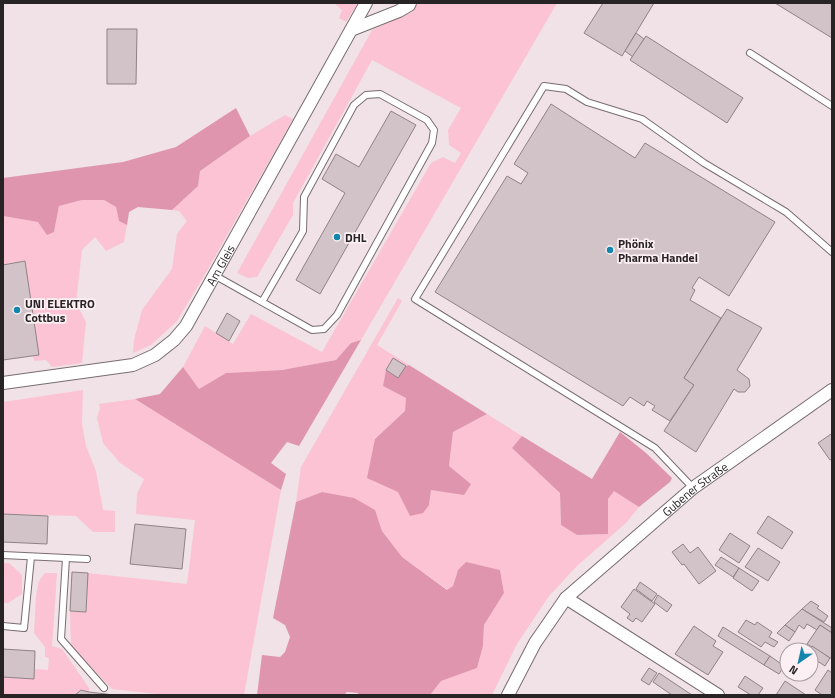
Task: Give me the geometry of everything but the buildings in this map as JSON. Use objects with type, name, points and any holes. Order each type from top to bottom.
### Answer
[{"type":"street","name":"Am Gleis","points":[[3,384],[133,365],[155,355],[174,340],[186,326],[366,3]]},
{"type":"street","points":[[351,30],[399,11],[410,3]]},
{"type":"street","name":"Gubener Straße","points":[[508,695],[535,643],[566,598],[693,488],[832,390]]},
{"type":"street","points":[[566,598],[718,695]]},
{"type":"lane","points":[[750,53],[832,106]]},
{"type":"lane","points":[[693,488],[655,448],[415,299],[544,86],[566,89],[587,102],[642,119],[704,163],[786,212],[832,252]]},
{"type":"lane","points":[[214,275],[262,302],[312,330],[324,329],[336,315],[432,143],[434,130],[427,120],[380,94],[366,95],[354,105],[304,197],[303,231],[262,302]]},
{"type":"lane","points":[[3,555],[87,559]]},
{"type":"lane","points":[[3,626],[24,628],[31,557]]},
{"type":"lane","points":[[66,558],[61,639],[104,688]]},
{"type":"shaded area","points":[[334,3],[358,3],[346,22],[339,18],[342,10]]},
{"type":"shaded area","points":[[418,3],[557,3],[361,340],[351,343],[336,360],[282,370],[226,373],[199,389],[183,367],[205,326],[233,344],[251,314],[322,352],[431,163],[443,157],[455,163],[461,153],[449,145],[448,130],[461,108],[372,60],[293,203],[293,215],[257,277],[248,278],[237,273],[372,30],[412,12]]},
{"type":"shaded area","points":[[236,108],[250,136],[200,171],[198,186],[172,210],[138,207],[129,212],[127,225],[119,221],[116,207],[104,200],[82,200],[59,206],[54,232],[47,235],[38,222],[3,216],[3,178],[123,162],[176,147]]},
{"type":"shaded area","points":[[285,115],[293,119],[177,321],[151,345],[133,353],[134,340],[142,310],[172,269],[177,234],[187,221],[179,211],[172,210],[198,186],[200,171],[250,136]]},
{"type":"shaded area","points":[[82,200],[104,200],[116,207],[119,221],[127,225],[124,242],[106,251],[95,237],[82,250],[76,303],[86,322],[82,363],[52,367],[46,360],[34,361],[24,261],[3,265],[3,216],[38,222],[54,232],[59,206]]},
{"type":"shaded area","points":[[398,298],[402,301],[377,345],[409,365],[406,366],[393,358],[386,370],[383,386],[406,398],[405,411],[375,439],[410,516],[429,505],[431,490],[471,484],[449,466],[453,432],[487,414],[522,436],[512,448],[560,493],[561,525],[577,535],[608,534],[608,499],[614,490],[639,507],[627,522],[577,566],[549,596],[517,644],[492,695],[430,695],[441,681],[477,668],[483,646],[484,625],[504,593],[500,570],[482,566],[458,570],[453,586],[448,590],[402,557],[382,531],[375,511],[322,492],[296,502],[301,467]]},
{"type":"shaded area","points":[[361,340],[299,446],[287,442],[271,463],[286,474],[281,490],[135,399],[160,394],[183,367],[199,389],[226,373],[282,370],[336,360],[351,343]]},
{"type":"shaded area","points":[[409,365],[487,414],[453,432],[449,466],[471,484],[464,495],[431,490],[429,505],[423,513],[410,516],[398,492],[367,478],[375,439],[405,411],[406,398],[383,386],[386,370],[398,377],[406,366]]},
{"type":"shaded area","points":[[83,390],[82,424],[86,446],[96,471],[103,510],[115,511],[115,532],[93,532],[76,516],[3,514],[3,402]]},
{"type":"shaded area","points":[[135,399],[281,490],[244,695],[166,695],[112,689],[71,646],[70,611],[86,612],[88,573],[187,584],[195,520],[136,514],[137,494],[144,479],[120,463],[103,443],[97,418],[100,408],[99,404]]},
{"type":"shaded area","points":[[620,432],[646,453],[672,478],[670,482],[639,507],[614,491],[608,499],[608,534],[577,535],[561,525],[560,493],[512,448],[522,436],[592,479]]},
{"type":"shaded area","points":[[322,492],[354,498],[375,510],[382,531],[402,557],[447,590],[453,586],[458,570],[466,562],[500,570],[504,593],[484,625],[483,646],[477,668],[441,681],[430,695],[358,695],[358,693],[347,692],[344,695],[257,695],[262,655],[280,657],[285,652],[290,637],[285,625],[273,618],[296,502]]},
{"type":"shaded area","points":[[3,563],[9,563],[22,575],[22,594],[8,603],[3,603]]},
{"type":"shaded area","points":[[45,573],[57,573],[52,646],[62,649],[89,688],[89,692],[81,690],[75,695],[3,695],[3,677],[34,669],[48,670],[49,658],[45,657],[45,647],[34,633],[36,596],[39,581]]},
{"type":"place","name":"DHL","points":[[337,237]]},
{"type":"place","name":"Phönix Pharma Handel","points":[[610,250]]},
{"type":"place","name":"UNI ELEKTRO Cottbus","points":[[17,310]]}]
